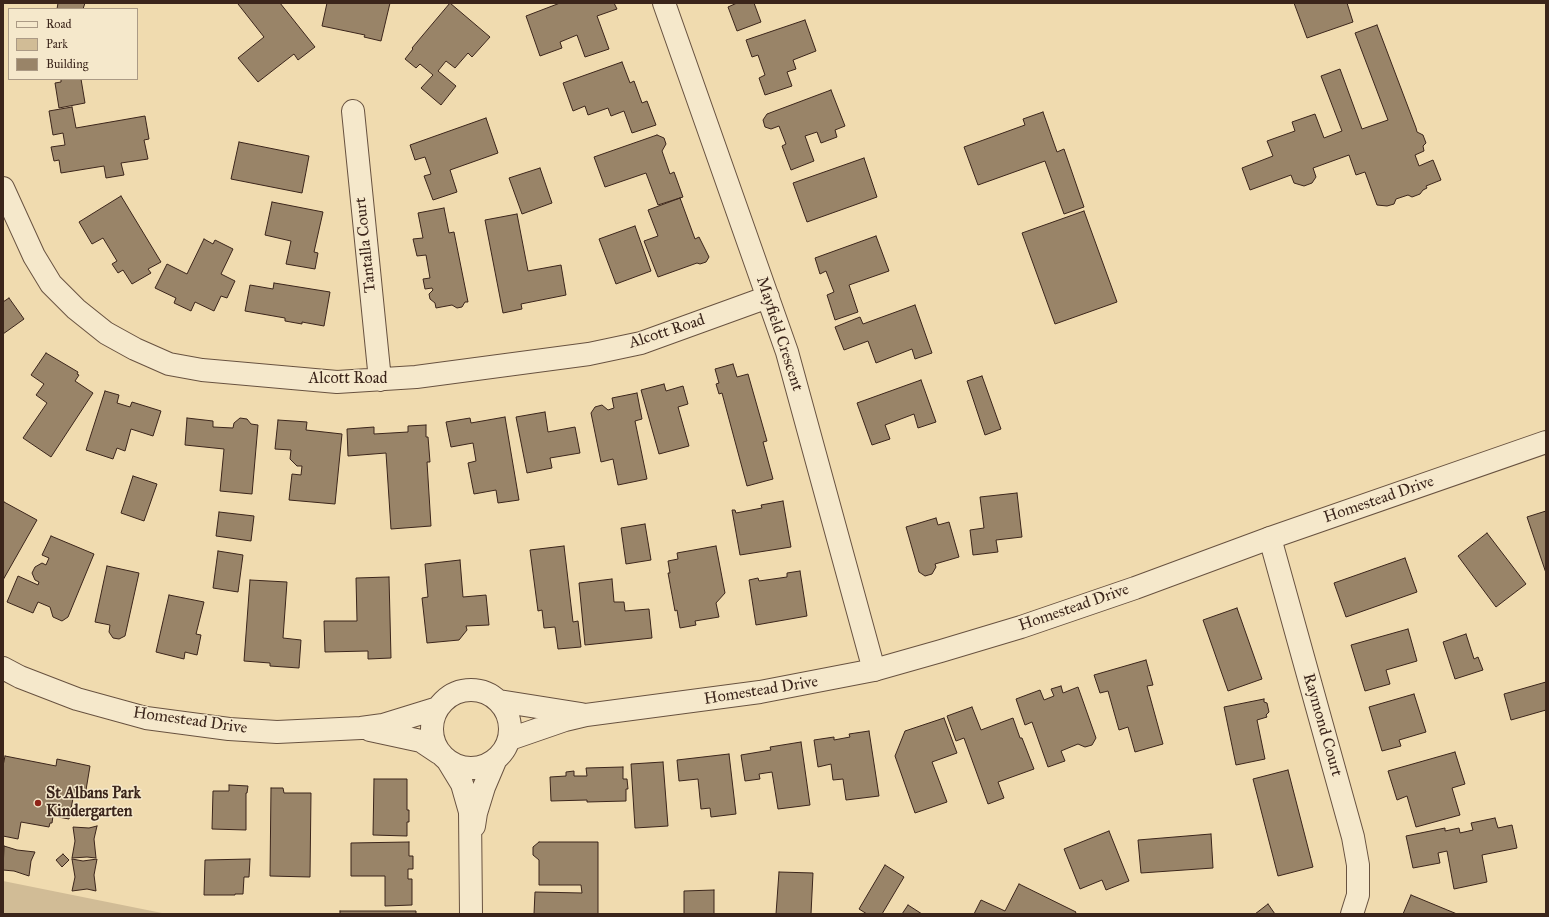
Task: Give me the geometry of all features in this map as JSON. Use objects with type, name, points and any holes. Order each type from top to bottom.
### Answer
[{"type":"street","name":"Mayfield Crescent","points":[[664,3],[787,352],[874,670]]},
{"type":"street","name":"Tantalla Court","points":[[353,111],[380,380]]},
{"type":"street","name":"Alcott Road","points":[[3,188],[34,256],[51,284],[76,309],[106,333],[135,349],[169,364],[202,370],[337,382],[416,377],[604,351],[641,343],[768,297]]},
{"type":"street","name":"Homestead Drive","points":[[510,739],[565,720],[586,715],[760,692],[874,670],[1021,627],[1546,442]]},
{"type":"street","name":"Raymond Court","points":[[1270,538],[1353,837],[1358,865],[1358,895],[1352,914]]},
{"type":"street","name":"Homestead Drive","points":[[3,668],[20,677],[77,699],[146,718],[229,729],[271,732],[361,728],[383,725],[438,708]]},
{"type":"street","points":[[444,757],[459,767],[472,769],[484,767],[495,761],[504,751],[510,739],[511,729],[510,719],[499,701],[490,694],[479,690],[467,690],[456,693],[446,699],[438,708],[433,719],[432,730],[434,742],[444,757],[462,784],[470,812],[471,914]]},
{"type":"street","name":"Homestead Drive","points":[[499,701],[586,715]]},
{"type":"street","name":"Homestead Drive","points":[[361,728],[421,741],[444,757]]},
{"type":"street","points":[[470,845],[476,813],[495,761]]},
{"type":"green space","points":[[3,881],[167,914],[3,914]]},
{"type":"building","points":[[58,3],[85,3],[83,8],[57,8]]},
{"type":"building","points":[[280,3],[315,47],[298,60],[294,54],[258,82],[238,58],[264,37],[238,4]]},
{"type":"building","points":[[327,3],[390,3],[381,41],[364,37],[365,35],[322,26]]},
{"type":"building","points":[[450,3],[490,37],[472,57],[468,53],[455,68],[446,61],[438,71],[456,86],[441,105],[421,88],[433,75],[420,64],[416,68],[405,59],[413,49],[412,48]]},
{"type":"building","points":[[560,3],[614,3],[617,9],[597,16],[609,49],[585,57],[577,35],[560,42],[562,48],[540,56],[526,16]]},
{"type":"building","points":[[737,3],[754,3],[761,22],[737,31],[728,7]]},
{"type":"building","points":[[1294,3],[1347,3],[1353,22],[1307,38]]},
{"type":"building","points":[[805,20],[816,51],[793,60],[796,69],[787,72],[792,86],[765,95],[759,78],[765,75],[758,55],[752,57],[746,40]]},
{"type":"building","points":[[1377,25],[1417,132],[1423,135],[1426,143],[1423,146],[1424,151],[1415,155],[1419,166],[1433,160],[1441,180],[1426,186],[1427,188],[1420,194],[1412,197],[1408,195],[1396,199],[1394,204],[1387,206],[1377,205],[1365,172],[1356,175],[1349,155],[1313,168],[1316,177],[1312,183],[1304,186],[1294,183],[1291,175],[1250,190],[1242,168],[1273,156],[1267,141],[1295,131],[1292,122],[1315,114],[1324,138],[1342,131],[1321,76],[1340,69],[1362,129],[1388,120],[1355,33]]},
{"type":"building","points":[[622,62],[630,83],[634,81],[642,103],[647,101],[656,125],[632,133],[624,111],[611,116],[608,108],[588,115],[585,106],[573,111],[563,83]]},
{"type":"building","points":[[61,80],[81,80],[85,103],[59,108],[55,83],[61,82]]},
{"type":"building","points":[[831,90],[845,126],[835,130],[837,137],[821,143],[817,132],[805,136],[814,161],[791,170],[782,146],[786,144],[779,126],[771,129],[765,127],[763,120],[767,114]]},
{"type":"building","points":[[72,107],[76,128],[145,116],[149,139],[144,140],[148,159],[121,163],[124,175],[106,178],[104,166],[61,173],[59,160],[54,161],[51,147],[65,145],[63,133],[53,135],[49,111]]},
{"type":"building","points":[[1043,112],[1057,152],[1064,149],[1084,207],[1064,214],[1045,161],[978,185],[964,147],[1025,125],[1023,119]]},
{"type":"building","points":[[486,118],[498,153],[450,170],[457,192],[433,200],[424,176],[431,174],[425,157],[415,160],[410,145]]},
{"type":"building","points":[[657,135],[664,138],[666,144],[662,151],[670,174],[674,172],[683,197],[658,205],[646,173],[605,187],[594,157]]},
{"type":"building","points":[[239,142],[309,156],[302,193],[231,179]]},
{"type":"building","points":[[864,158],[877,197],[807,222],[793,183]]},
{"type":"building","points":[[540,168],[552,203],[522,214],[509,178]]},
{"type":"building","points":[[121,196],[161,262],[148,269],[151,273],[132,284],[123,270],[118,273],[112,264],[117,261],[103,238],[92,244],[79,222]]},
{"type":"building","points":[[680,198],[695,239],[699,237],[709,257],[706,262],[700,264],[697,263],[658,277],[644,241],[658,236],[648,210]]},
{"type":"building","points":[[272,202],[323,212],[314,252],[318,253],[315,269],[286,264],[291,241],[265,235]]},
{"type":"building","points":[[444,208],[449,233],[454,232],[468,302],[465,302],[462,307],[457,308],[452,305],[436,308],[435,303],[430,299],[429,294],[433,290],[432,288],[425,289],[423,279],[430,278],[426,255],[417,256],[413,239],[423,238],[418,213]]},
{"type":"building","points":[[1084,211],[1117,302],[1055,324],[1022,233]]},
{"type":"building","points":[[517,214],[528,271],[561,265],[566,295],[521,304],[522,309],[503,313],[485,220]]},
{"type":"building","points":[[635,226],[651,271],[616,284],[599,239]]},
{"type":"building","points":[[876,236],[889,271],[849,285],[858,312],[835,320],[827,295],[834,292],[826,271],[820,274],[815,258]]},
{"type":"building","points":[[204,239],[213,244],[215,240],[233,249],[221,274],[235,281],[227,298],[221,296],[214,311],[195,302],[191,311],[174,303],[176,298],[155,288],[167,264],[187,274]]},
{"type":"building","points":[[274,283],[330,292],[324,326],[285,321],[285,318],[245,311],[250,285],[273,289]]},
{"type":"building","points":[[9,298],[24,319],[3,334],[3,302]]},
{"type":"building","points":[[915,305],[932,353],[915,359],[912,349],[876,363],[868,341],[844,350],[835,327],[860,317],[863,324]]},
{"type":"building","points":[[46,353],[78,372],[77,374],[79,375],[75,381],[93,393],[51,457],[23,438],[47,403],[36,395],[44,384],[31,375]]},
{"type":"building","points":[[733,364],[737,377],[748,374],[767,441],[763,442],[773,479],[747,486],[722,393],[719,394],[716,384],[719,383],[715,369]]},
{"type":"building","points":[[982,376],[1001,429],[985,435],[967,381]]},
{"type":"building","points":[[921,380],[936,422],[918,428],[914,414],[885,425],[890,439],[872,445],[857,403]]},
{"type":"building","points":[[664,384],[666,391],[683,386],[688,404],[678,407],[689,446],[659,454],[641,390]]},
{"type":"building","points":[[105,391],[119,395],[117,403],[130,407],[132,402],[161,411],[153,436],[131,429],[125,451],[117,448],[113,459],[86,450]]},
{"type":"building","points":[[637,393],[642,419],[635,421],[647,479],[618,485],[613,459],[601,462],[591,413],[595,407],[602,405],[608,410],[614,408],[612,398]]},
{"type":"building","points":[[545,412],[548,432],[575,427],[580,453],[550,458],[552,468],[527,473],[516,417]]},
{"type":"building","points":[[505,417],[519,500],[498,503],[496,490],[474,494],[468,463],[476,461],[473,443],[451,447],[446,422],[470,418],[471,423]]},
{"type":"building","points":[[187,418],[213,421],[213,427],[233,428],[234,423],[240,418],[247,419],[251,424],[258,425],[252,494],[220,491],[224,449],[185,445]]},
{"type":"building","points":[[278,420],[307,422],[306,430],[342,434],[335,504],[289,500],[292,474],[301,475],[302,466],[297,466],[290,459],[291,450],[275,449]]},
{"type":"building","points":[[426,425],[426,437],[428,437],[430,462],[427,462],[431,526],[391,529],[386,453],[348,456],[347,429],[374,427],[374,434],[408,432],[408,426]]},
{"type":"building","points":[[133,476],[157,484],[144,521],[121,513]]},
{"type":"building","points":[[1017,493],[1022,537],[996,540],[998,552],[973,555],[970,530],[984,528],[980,497]]},
{"type":"building","points":[[783,501],[791,547],[740,555],[732,510],[735,510],[736,513],[762,508],[761,505]]},
{"type":"building","points":[[4,502],[37,520],[3,580],[3,503]]},
{"type":"building","points":[[1546,511],[1546,573],[1527,517]]},
{"type":"building","points":[[219,512],[254,516],[251,541],[216,536]]},
{"type":"building","points":[[936,518],[938,525],[949,522],[959,557],[935,564],[936,567],[932,574],[925,576],[919,572],[906,527]]},
{"type":"building","points":[[645,524],[651,560],[626,564],[621,528]]},
{"type":"building","points":[[1487,533],[1526,584],[1496,607],[1458,556]]},
{"type":"building","points":[[51,536],[94,554],[68,617],[62,621],[53,617],[50,607],[38,602],[33,613],[7,602],[18,576],[38,585],[39,582],[35,580],[32,573],[35,567],[42,563],[46,565],[49,558],[42,555]]},
{"type":"building","points":[[564,546],[573,622],[578,621],[581,647],[558,649],[555,627],[544,628],[542,610],[538,611],[530,550]]},
{"type":"building","points":[[716,546],[725,593],[716,603],[719,617],[695,621],[696,625],[680,628],[677,610],[675,611],[668,573],[670,573],[668,561],[678,559],[677,553]]},
{"type":"building","points":[[218,551],[243,555],[238,592],[213,588]]},
{"type":"building","points":[[1405,558],[1417,592],[1346,617],[1334,583]]},
{"type":"building","points":[[460,560],[463,597],[486,595],[489,625],[466,626],[467,630],[459,640],[427,643],[422,598],[428,597],[425,564]]},
{"type":"building","points":[[107,566],[139,573],[125,636],[119,639],[113,638],[109,632],[110,625],[95,622]]},
{"type":"building","points":[[800,571],[807,616],[756,625],[749,580],[758,578],[759,581],[787,577],[787,573]]},
{"type":"building","points":[[389,577],[391,658],[368,659],[368,651],[325,652],[324,621],[357,621],[356,578]]},
{"type":"building","points":[[612,579],[614,602],[624,602],[625,611],[649,609],[652,638],[585,645],[579,583]]},
{"type":"building","points":[[250,580],[287,582],[283,638],[301,640],[299,668],[270,666],[270,663],[244,661]]},
{"type":"building","points":[[169,595],[204,602],[196,634],[201,635],[197,655],[185,652],[184,659],[156,652]]},
{"type":"building","points":[[1237,608],[1262,679],[1228,691],[1203,620]]},
{"type":"building","points":[[1408,629],[1417,661],[1386,670],[1390,684],[1365,691],[1351,645]]},
{"type":"building","points":[[1466,634],[1474,659],[1478,657],[1483,670],[1455,679],[1443,642]]},
{"type":"building","points":[[1146,660],[1153,685],[1147,686],[1163,744],[1135,752],[1128,727],[1119,730],[1108,691],[1100,693],[1094,675]]},
{"type":"building","points":[[1546,682],[1546,710],[1511,720],[1504,694]]},
{"type":"building","points":[[1061,686],[1063,693],[1078,687],[1096,738],[1092,745],[1085,747],[1078,744],[1061,751],[1065,761],[1048,767],[1032,722],[1025,725],[1016,699],[1040,690],[1044,700],[1054,696],[1051,689]]},
{"type":"building","points":[[1414,694],[1426,732],[1399,740],[1401,746],[1382,751],[1369,707]]},
{"type":"building","points":[[1264,699],[1264,702],[1267,703],[1269,712],[1266,715],[1267,717],[1257,720],[1265,759],[1236,765],[1224,707]]},
{"type":"building","points":[[972,707],[981,730],[1013,718],[1034,769],[998,782],[1004,798],[988,804],[964,738],[956,741],[947,716]]},
{"type":"building","points":[[944,718],[957,753],[932,762],[947,802],[915,813],[895,756],[905,731]]},
{"type":"building","points":[[869,731],[879,796],[846,800],[843,779],[833,780],[831,764],[818,767],[814,740],[834,737],[834,740],[850,737],[849,734]]},
{"type":"building","points":[[801,742],[810,805],[778,809],[772,772],[759,774],[760,779],[745,781],[741,755],[771,750],[770,747]]},
{"type":"building","points":[[1455,752],[1465,784],[1452,788],[1460,815],[1416,827],[1407,796],[1397,800],[1388,771]]},
{"type":"building","points":[[729,754],[736,814],[711,817],[710,808],[701,809],[698,779],[679,781],[677,760]]},
{"type":"building","name":"St Albans Park Kindergarten","points":[[5,756],[56,766],[57,759],[90,766],[86,790],[75,788],[69,819],[53,816],[52,823],[50,823],[49,827],[21,822],[18,839],[3,836],[3,766]]},
{"type":"building","points":[[663,762],[668,826],[635,828],[631,764]]},
{"type":"building","points":[[623,767],[623,779],[627,779],[628,789],[626,789],[626,801],[551,801],[550,777],[566,776],[566,772],[574,771],[574,776],[587,776],[586,768]]},
{"type":"building","points":[[1288,770],[1313,867],[1278,876],[1253,779]]},
{"type":"building","points":[[374,779],[407,779],[407,810],[409,810],[409,822],[407,822],[407,836],[373,835]]},
{"type":"building","points":[[229,785],[248,786],[246,793],[246,830],[212,829],[213,791],[229,791]]},
{"type":"building","points":[[271,788],[283,788],[284,793],[311,793],[310,877],[270,876]]},
{"type":"building","points":[[1495,818],[1498,828],[1512,825],[1517,848],[1482,855],[1487,882],[1454,889],[1447,851],[1438,853],[1440,863],[1413,868],[1406,836],[1445,828],[1445,831],[1459,828],[1460,833],[1473,830],[1471,823]]},
{"type":"building","points":[[97,826],[94,839],[96,858],[72,858],[75,841],[73,827],[89,828]]},
{"type":"building","points":[[1109,831],[1129,881],[1106,890],[1102,880],[1080,889],[1064,849]]},
{"type":"building","points":[[1211,834],[1213,868],[1141,873],[1138,840]]},
{"type":"building","points":[[409,842],[409,856],[413,856],[413,869],[408,869],[408,879],[412,879],[412,905],[385,906],[385,876],[351,876],[351,843]]},
{"type":"building","points":[[539,842],[598,842],[598,914],[534,914],[535,892],[582,893],[581,885],[539,885],[539,860],[533,855],[533,847]]},
{"type":"building","points":[[4,846],[17,850],[35,852],[31,861],[29,876],[14,871],[3,870]]},
{"type":"building","points":[[63,854],[69,860],[62,867],[56,860]]},
{"type":"building","points":[[72,859],[83,861],[97,859],[94,875],[96,891],[87,889],[72,891],[75,877]]},
{"type":"building","points":[[250,859],[249,877],[244,877],[243,894],[204,895],[205,860]]},
{"type":"building","points":[[885,865],[904,877],[882,914],[867,914],[859,909]]},
{"type":"building","points":[[779,872],[813,873],[811,914],[776,914]]},
{"type":"building","points":[[1019,884],[1076,912],[1075,914],[974,914],[981,900],[1005,911]]},
{"type":"building","points":[[714,890],[714,914],[684,914],[684,891]]},
{"type":"building","points":[[1411,895],[1457,914],[1403,914]]},
{"type":"building","points":[[1268,904],[1275,914],[1255,914]]},
{"type":"building","points":[[908,905],[922,914],[902,914]]},
{"type":"building","points":[[340,911],[416,911],[416,914],[340,914]]},
{"type":"place","name":"St Albans Park Kindergarten","points":[[38,803]]}]
